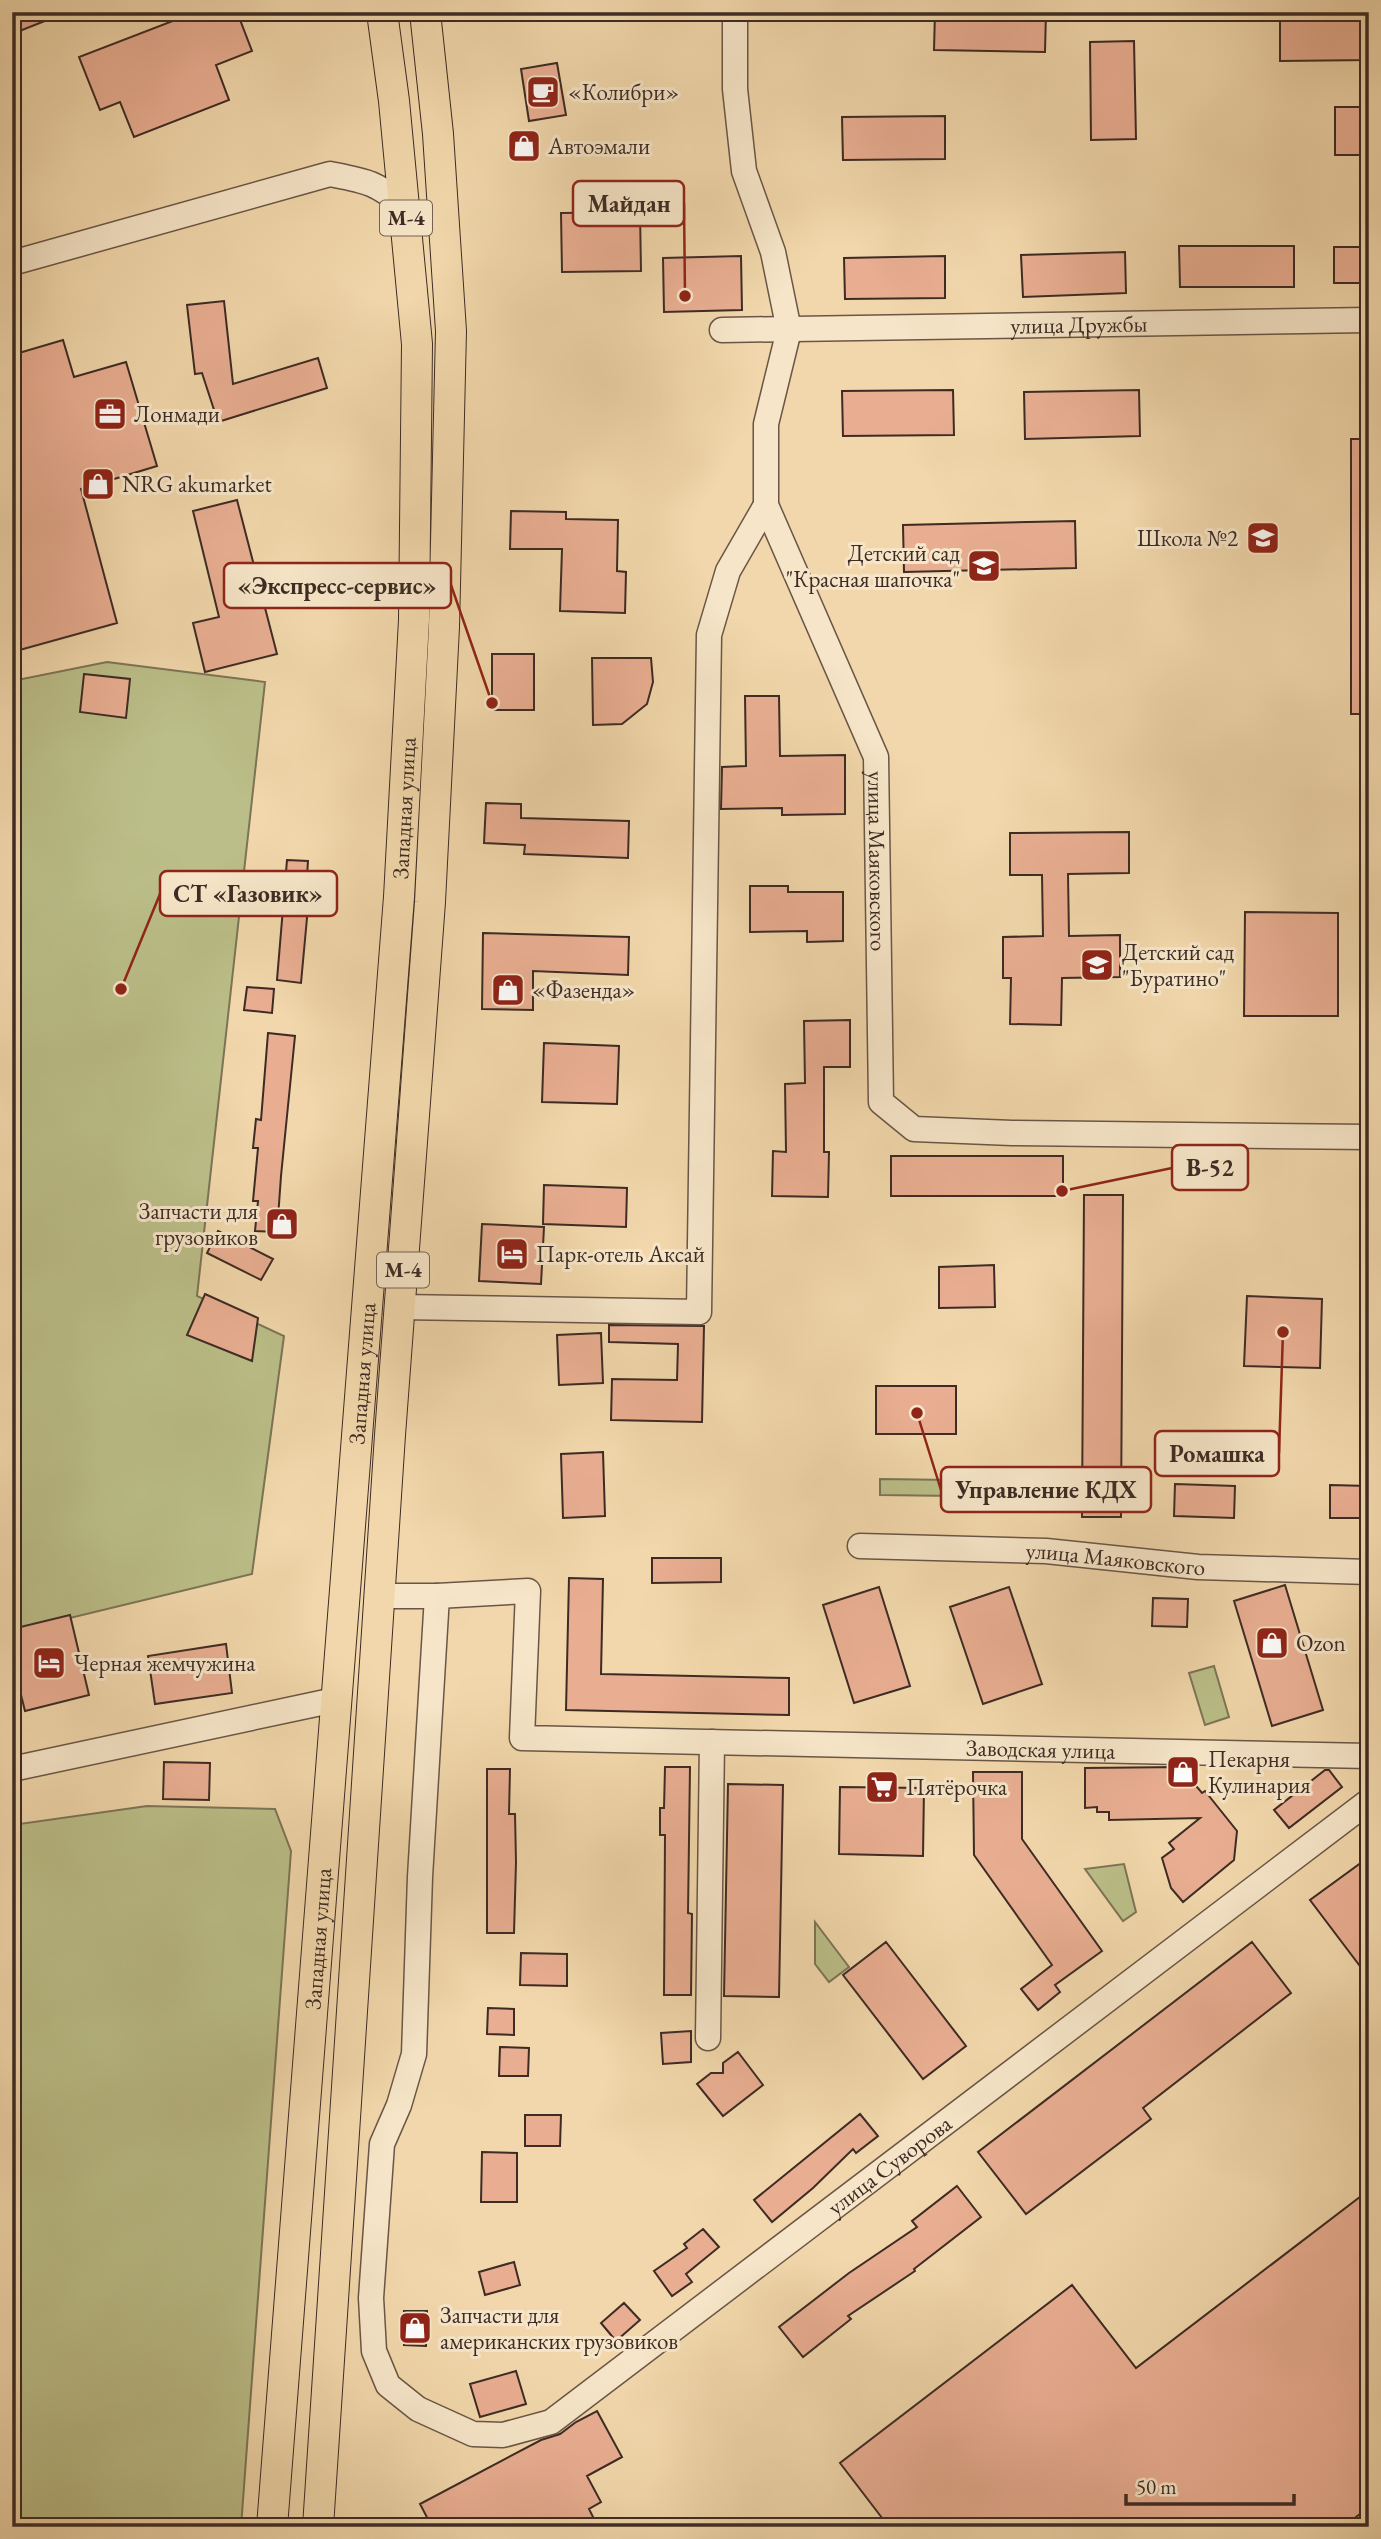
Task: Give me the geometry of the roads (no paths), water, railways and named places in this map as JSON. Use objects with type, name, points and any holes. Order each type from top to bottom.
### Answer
[{"type":"main road","name":"Западная улица","points":[[272,2527],[399,897],[414,620],[418,344],[394,101],[382,12]]},
{"type":"main road","name":"Западная улица","points":[[318,2527],[430,902],[444,627],[451,331],[438,134],[425,12]]},
{"type":"street","points":[[400,1307],[699,1312],[709,635],[728,571],[766,505],[766,424],[789,330],[773,252],[744,171],[735,89],[735,12]]},
{"type":"street","points":[[12,263],[330,174],[370,182],[404,206]]},
{"type":"street","name":"улица Дружбы","points":[[722,330],[1369,320]]},
{"type":"street","name":"улица Маяковского","points":[[766,505],[876,757],[881,1102],[914,1129],[1012,1133],[1369,1137]]},
{"type":"street","name":"улица Маяковского","points":[[860,1546],[1046,1551],[1198,1567],[1369,1572]]},
{"type":"street","name":"Заводская улица","points":[[380,1597],[528,1591],[522,1738],[1369,1756]]},
{"type":"street","name":"улица Суворова","points":[[437,1596],[420,1877],[414,2054],[400,2105],[382,2144],[371,2298],[374,2351],[388,2385],[418,2409],[473,2434],[503,2435],[551,2422],[1369,1801]]},
{"type":"street","points":[[12,1769],[335,1700]]},
{"type":"street","points":[[708,2038],[712,1742]]},
{"type":"place","name":"«Колибри»","points":[[543,92]]},
{"type":"place","name":"Автоэмали","points":[[524,146]]},
{"type":"place","name":"Майдан","points":[[685,296]]},
{"type":"place","name":"Лонмади","points":[[110,414]]},
{"type":"place","name":"NRG akumarket","points":[[98,484]]},
{"type":"place","name":"Школа №2","points":[[1263,538]]},
{"type":"place","name":"Детский сад \"Красная шапочка\"","points":[[984,566]]},
{"type":"place","name":"«Экспресс-сервис»","points":[[492,703]]},
{"type":"place","name":"Детский сад \"Буратино\"","points":[[1097,965]]},
{"type":"place","name":"СТ «Газовик»","points":[[121,989]]},
{"type":"place","name":"«Фазенда»","points":[[508,990]]},
{"type":"place","name":"В-52","points":[[1062,1191]]},
{"type":"place","name":"Запчасти для грузовиков","points":[[282,1224]]},
{"type":"place","name":"Парк-отель Аксай","points":[[512,1254]]},
{"type":"place","name":"Ромашка","points":[[1283,1332]]},
{"type":"place","name":"Управление КДХ","points":[[917,1413]]},
{"type":"place","name":"Ozon","points":[[1272,1643]]},
{"type":"place","name":"Черная жемчужина","points":[[49,1663]]},
{"type":"place","name":"Пекарня Кулинария","points":[[1183,1772]]},
{"type":"place","name":"Пятёрочка","points":[[882,1787]]},
{"type":"place","name":"Запчасти для американских грузовиков","points":[[415,2328]]}]
